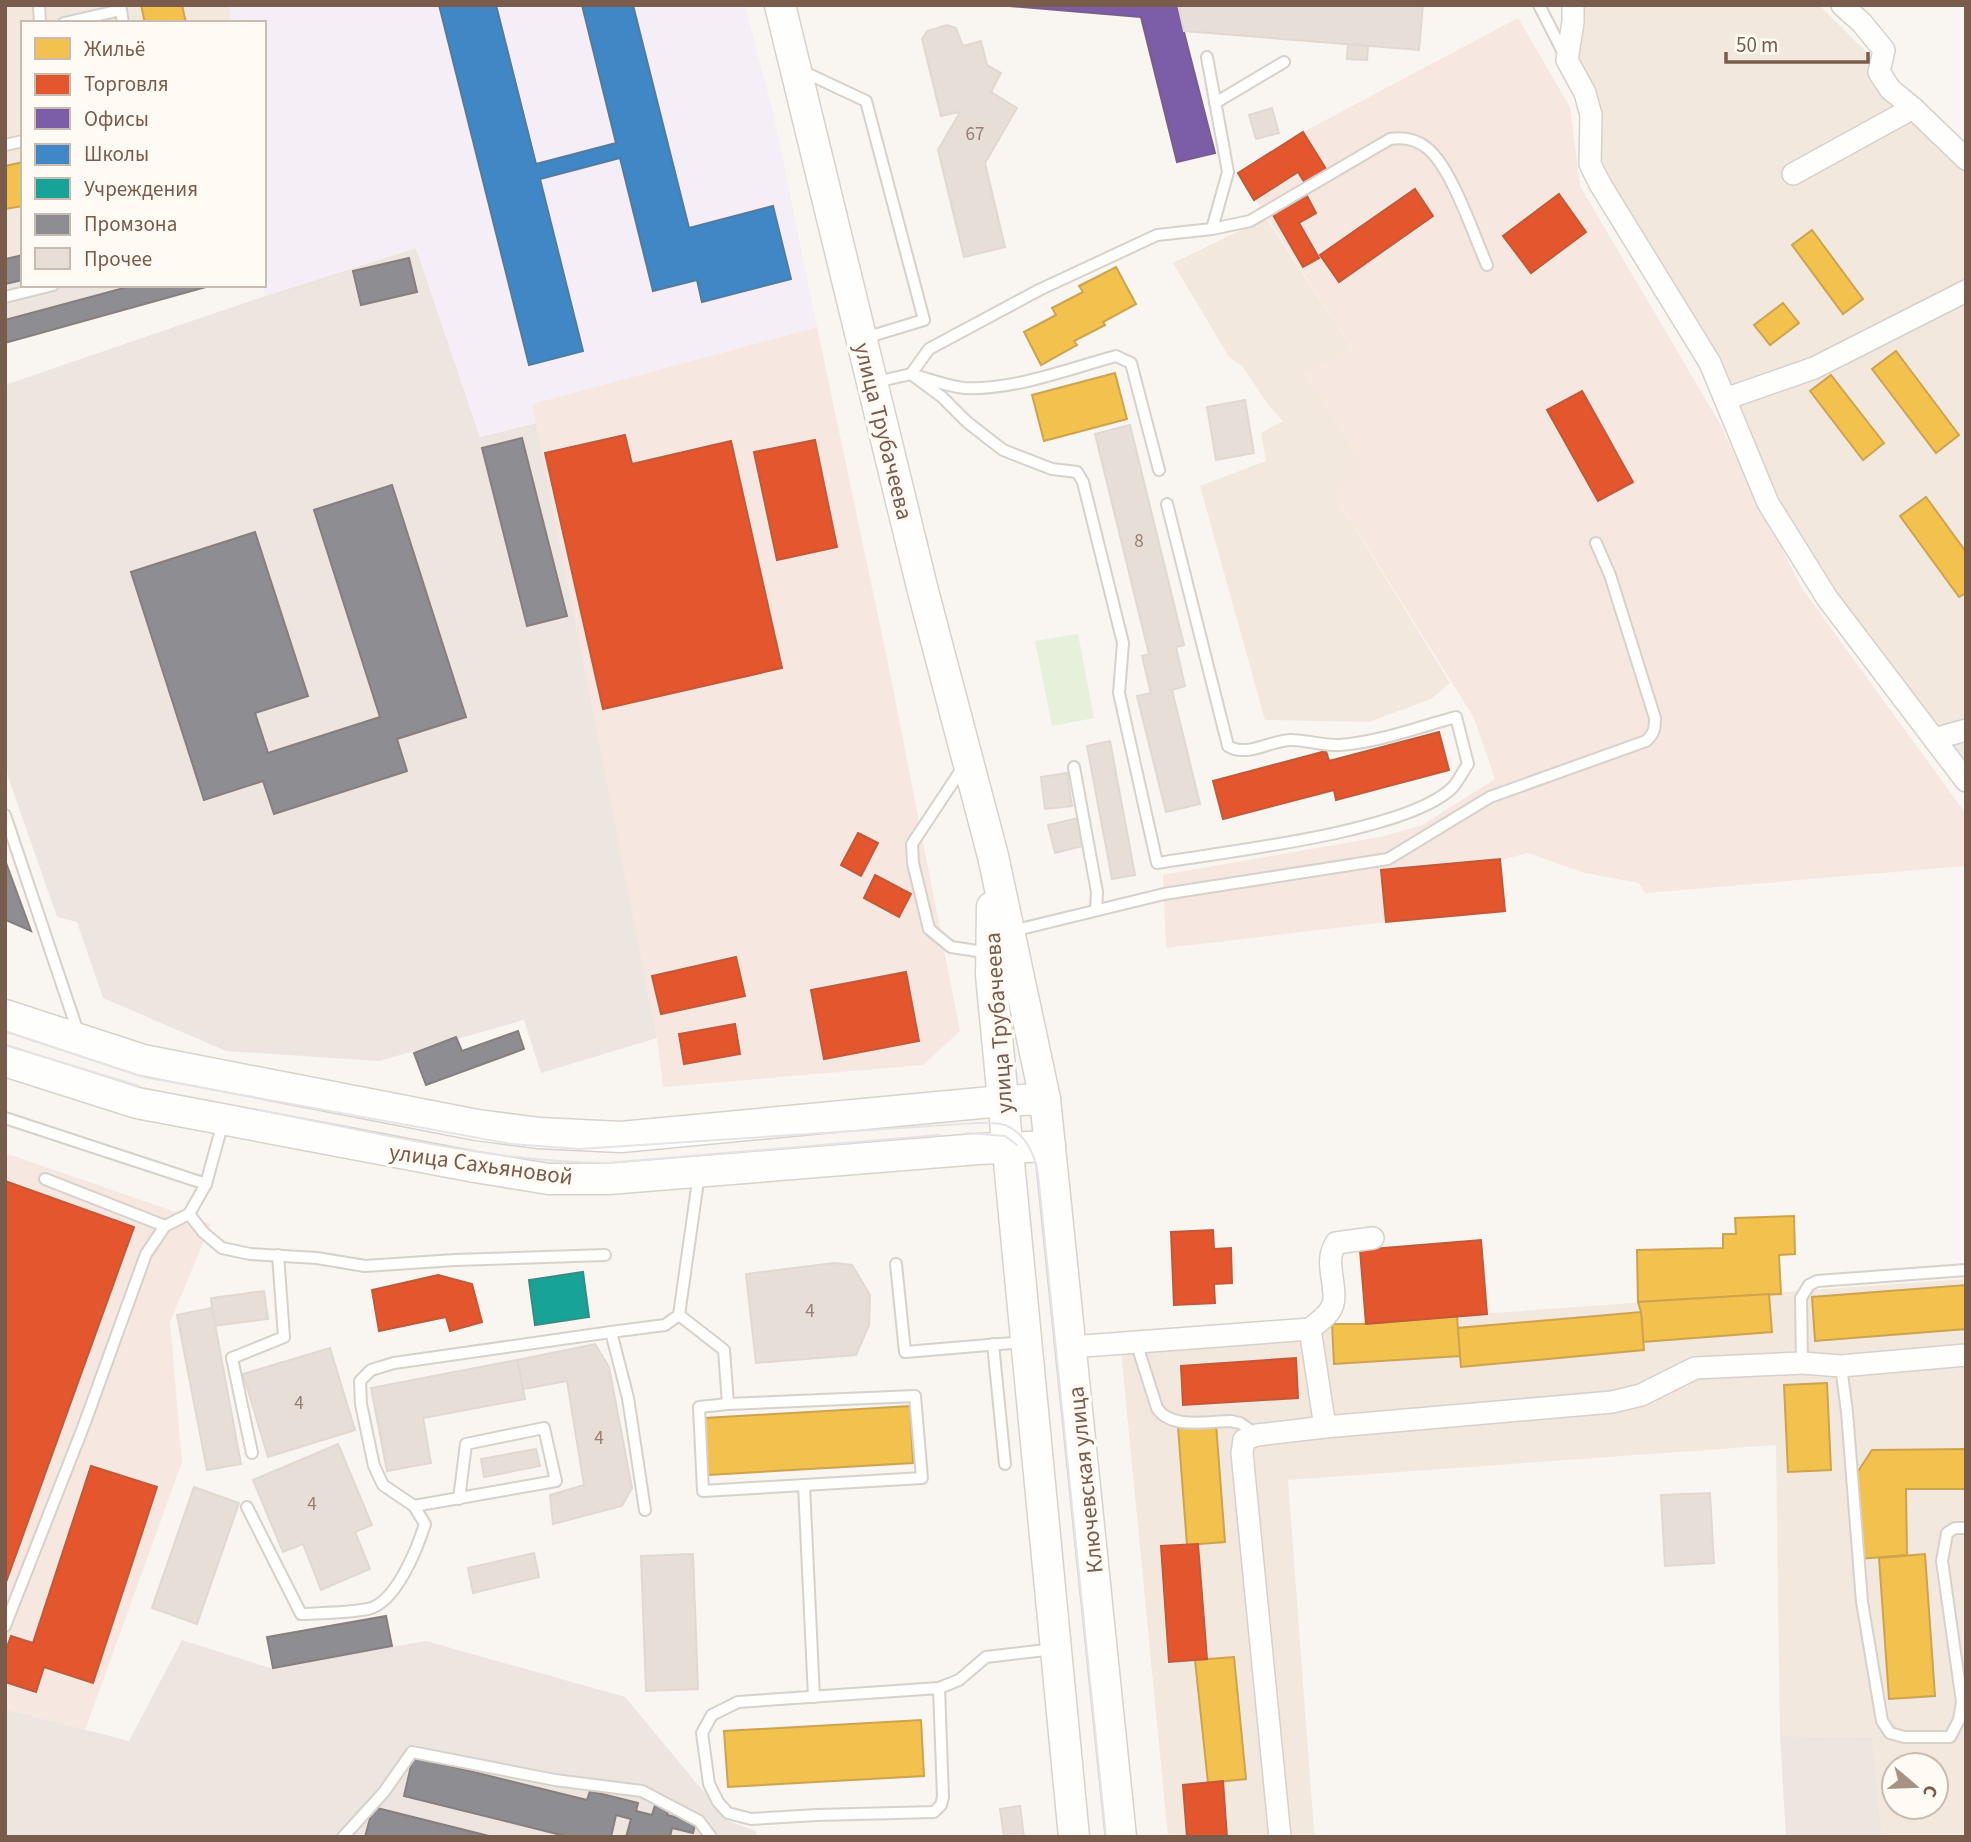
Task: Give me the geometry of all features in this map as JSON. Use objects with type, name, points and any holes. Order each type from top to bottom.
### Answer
[{"type":"main road","name":"улица Трубачеева","points":[[780,5],[923,591],[993,856],[1000,942],[1047,1123]]},
{"type":"main road","name":"улица Трубачеева","points":[[1000,942],[990,975],[1006,1149]]},
{"type":"main road","name":"улица Сахьяновой","points":[[5,1015],[143,1060],[477,1125],[539,1133],[621,1138],[1002,1101],[1047,1123]]},
{"type":"main road","name":"улица Сахьяновой","points":[[5,1061],[137,1103],[549,1179],[699,1172],[1006,1149],[1047,1123]]},
{"type":"main road","name":"Ключевская улица","points":[[1047,1123],[1121,1837]]},
{"type":"main road","points":[[578,1179],[580,1135]]},
{"type":"main road","name":"Ключевская улица","points":[[1006,1149],[1074,1837]]},
{"type":"street","points":[[1573,5],[1567,60],[1585,93],[1591,115],[1590,164],[1600,184],[1710,363],[1768,503],[1827,598],[1966,781]]},
{"type":"street","points":[[1842,5],[1862,23],[1884,50],[1879,72],[1890,89],[1966,159]]},
{"type":"street","points":[[1793,174],[1913,108]]},
{"type":"street","points":[[1725,399],[1814,368],[1966,291]]},
{"type":"street","points":[[1934,739],[1966,730]]},
{"type":"street","points":[[1071,1347],[1310,1329],[1326,1315],[1333,1303],[1331,1251],[1336,1243],[1373,1238]]},
{"type":"street","points":[[1310,1329],[1325,1427]]},
{"type":"street","points":[[1280,1837],[1242,1453],[1244,1440],[1256,1435],[1325,1427],[1612,1402],[1641,1395],[1695,1368],[1802,1363],[1841,1366],[1966,1355]]},
{"type":"lane","points":[[1539,5],[1567,60]]},
{"type":"lane","points":[[73,21],[121,10],[123,21]]},
{"type":"lane","points":[[1208,57],[1228,172],[1212,229]]},
{"type":"lane","points":[[1216,103],[1283,62]]},
{"type":"lane","points":[[795,68],[866,101],[924,320],[862,338]]},
{"type":"lane","points":[[911,374],[929,349],[1039,290],[1157,235],[1212,229],[1250,221],[1390,139],[1403,137],[1426,148],[1439,162],[1451,182],[1487,265]]},
{"type":"lane","points":[[5,297],[45,287]]},
{"type":"lane","points":[[873,383],[911,374],[963,388],[989,387],[1028,380],[1116,356],[1124,358],[1131,363],[1158,470]]},
{"type":"lane","points":[[911,374],[1003,450],[1052,470],[1077,472],[1083,482],[1123,643],[1119,693],[1157,863],[1331,834],[1375,823],[1427,804],[1452,787],[1468,764],[1456,717],[1397,734],[1339,745],[1289,740],[1245,750],[1235,750],[1228,746],[1167,505]]},
{"type":"lane","points":[[969,759],[912,844],[913,863],[929,929],[951,947],[1000,942],[1096,910],[1164,894],[1388,859],[1490,797],[1646,741],[1653,735],[1654,718],[1610,575],[1596,543]]},
{"type":"lane","points":[[1074,767],[1097,892],[1096,910]]},
{"type":"lane","points":[[5,815],[82,1041]]},
{"type":"lane","points":[[5,1118],[206,1184]]},
{"type":"lane","points":[[5,1626],[84,1425],[146,1254],[165,1226],[189,1214],[206,1184],[224,1119]]},
{"type":"lane","points":[[247,1507],[301,1614],[370,1608],[387,1597],[417,1550],[425,1524],[414,1506],[383,1485],[374,1466],[360,1405],[360,1381],[371,1370],[394,1363],[664,1325],[679,1315],[699,1172]]},
{"type":"lane","points":[[45,1180],[165,1226]]},
{"type":"lane","points":[[189,1214],[203,1232],[222,1248],[250,1254],[317,1258],[365,1266],[606,1255]]},
{"type":"lane","points":[[252,1453],[232,1358],[284,1337],[278,1255]]},
{"type":"lane","points":[[896,1264],[905,1352],[1026,1342]]},
{"type":"lane","points":[[1802,1363],[1801,1298],[1809,1285],[1817,1281],[1966,1270]]},
{"type":"lane","points":[[679,1315],[724,1350],[728,1404]]},
{"type":"lane","points":[[611,1332],[628,1398],[645,1510]]},
{"type":"lane","points":[[1136,1342],[1162,1416],[1172,1421],[1231,1421],[1240,1423],[1256,1435]]},
{"type":"lane","points":[[993,1344],[1005,1464]]},
{"type":"lane","points":[[1841,1366],[1862,1602],[1882,1721],[1890,1733],[1903,1737],[1950,1737],[1959,1720],[1962,1702],[1942,1561],[1947,1533],[1955,1528],[1966,1528]]},
{"type":"lane","points":[[915,1396],[922,1478],[703,1491],[699,1408],[728,1404],[915,1396]]},
{"type":"lane","points":[[414,1506],[459,1499],[556,1481],[544,1428],[466,1444],[459,1499]]},
{"type":"lane","points":[[804,1485],[814,1697]]},
{"type":"lane","points":[[939,1688],[943,1797],[941,1805],[934,1812],[751,1819],[728,1813],[718,1802],[709,1784],[702,1733],[712,1716],[738,1702],[939,1688],[959,1680],[986,1657],[1057,1648]]},
{"type":"lane","points":[[343,1837],[384,1792],[412,1752],[555,1780],[642,1791],[699,1821],[712,1837]]},
{"type":"shaded area","points":[[5,5],[229,5],[231,21],[21,21],[21,255],[5,259]]},
{"type":"shaded area","points":[[229,5],[745,5],[774,116],[817,327],[532,404],[536,423],[480,437],[416,248],[265,296],[266,21],[231,21]]},
{"type":"shaded area","points":[[1568,5],[1819,5],[1966,151],[1966,762],[1800,553],[1620,215],[1568,54]]},
{"type":"shaded area","points":[[1518,18],[1570,107],[1580,186],[1719,422],[1801,587],[1966,814],[1966,866],[1645,893],[1639,883],[1585,873],[1528,853],[1501,860],[1505,911],[1166,948],[1163,875],[1385,836],[1422,825],[1495,779],[1474,718],[1334,494],[1363,471],[1344,434],[1306,375],[1352,348],[1238,173],[1303,132]]},
{"type":"shaded area","points":[[1266,218],[1352,348],[1306,375],[1364,471],[1334,494],[1450,683],[1431,699],[1369,722],[1265,720],[1200,486],[1266,461],[1261,433],[1283,421],[1269,406],[1243,367],[1229,357],[1173,263]]},
{"type":"shaded area","points":[[416,248],[480,437],[536,423],[657,1038],[541,1073],[524,1020],[379,1061],[226,1051],[103,998],[77,922],[57,917],[5,768],[5,385],[265,296]]},
{"type":"shaded area","points":[[21,255],[21,287],[206,287],[5,343],[5,259]]},
{"type":"shaded area","points":[[817,327],[889,668],[960,1031],[923,1065],[663,1087],[657,1038],[531,404]]},
{"type":"shaded area","points":[[5,1153],[211,1224],[170,1322],[182,1462],[85,1730],[5,1709]]},
{"type":"shaded area","points":[[1966,1279],[1966,1837],[1882,1837],[1880,1821],[1950,1821],[1950,1751],[1880,1751],[1880,1817],[1872,1737],[1780,1736],[1776,1445],[1288,1480],[1314,1832],[1317,1837],[1168,1837],[1120,1340]]},
{"type":"shaded area","points":[[182,1640],[270,1668],[426,1641],[625,1697],[728,1821],[756,1831],[757,1837],[5,1837],[5,1709],[129,1741]]},
{"type":"shaded area","points":[[1780,1736],[1872,1737],[1882,1837],[1786,1837]]},
{"type":"green space","points":[[1078,634],[1094,718],[1052,726],[1035,641]]},
{"type":"building: Жильё","points":[[141,5],[182,5],[186,21],[145,21]]},
{"type":"building: Жильё","points":[[21,162],[21,206],[5,209],[5,166]]},
{"type":"building: Жильё","points":[[1812,230],[1863,299],[1843,314],[1792,245]]},
{"type":"building: Жильё","points":[[1116,267],[1136,304],[1103,322],[1105,325],[1074,341],[1077,345],[1041,365],[1024,332],[1056,315],[1052,308],[1083,292],[1079,286]]},
{"type":"building: Жильё","points":[[1783,303],[1799,323],[1770,345],[1754,325]]},
{"type":"building: Жильё","points":[[1896,351],[1959,435],[1936,453],[1872,369]]},
{"type":"building: Жильё","points":[[1115,373],[1127,419],[1044,441],[1032,395]]},
{"type":"building: Жильё","points":[[1831,375],[1884,443],[1863,460],[1810,391]]},
{"type":"building: Жильё","points":[[1926,497],[1966,552],[1966,593],[1959,597],[1900,516]]},
{"type":"building: Жильё","points":[[1794,1216],[1795,1254],[1779,1255],[1781,1294],[1638,1302],[1637,1250],[1723,1248],[1723,1234],[1736,1234],[1735,1218]]},
{"type":"building: Жильё","points":[[1966,1285],[1966,1329],[1815,1341],[1812,1297]]},
{"type":"building: Жильё","points":[[1769,1294],[1772,1332],[1643,1342],[1638,1302]]},
{"type":"building: Жильё","points":[[1641,1312],[1644,1350],[1461,1367],[1457,1328]]},
{"type":"building: Жильё","points":[[1457,1316],[1460,1356],[1334,1364],[1332,1324],[1366,1324]]},
{"type":"building: Жильё","points":[[1827,1383],[1831,1470],[1788,1472],[1784,1385]]},
{"type":"building: Жильё","points":[[910,1406],[913,1463],[708,1475],[705,1418]]},
{"type":"building: Жильё","points":[[1216,1424],[1225,1542],[1187,1545],[1178,1427]]},
{"type":"building: Жильё","points":[[1966,1449],[1966,1489],[1906,1489],[1907,1555],[1859,1559],[1853,1479],[1872,1450]]},
{"type":"building: Жильё","points":[[1925,1554],[1935,1696],[1889,1699],[1879,1558]]},
{"type":"building: Жильё","points":[[1234,1657],[1246,1779],[1208,1783],[1195,1660]]},
{"type":"building: Жильё","points":[[921,1720],[924,1776],[728,1787],[724,1731]]},
{"type":"building: Торговля","points":[[1303,132],[1326,169],[1305,183],[1298,172],[1254,200],[1238,173]]},
{"type":"building: Торговля","points":[[1415,189],[1433,216],[1339,282],[1320,255]]},
{"type":"building: Торговля","points":[[1559,194],[1586,232],[1531,273],[1503,236]]},
{"type":"building: Торговля","points":[[1307,196],[1316,213],[1299,223],[1319,258],[1303,267],[1273,215]]},
{"type":"building: Торговля","points":[[1582,391],[1633,482],[1598,501],[1547,410]]},
{"type":"building: Торговля","points":[[625,435],[632,464],[731,441],[782,668],[603,709],[545,453]]},
{"type":"building: Торговля","points":[[815,440],[837,547],[777,560],[754,452]]},
{"type":"building: Торговля","points":[[1439,732],[1449,770],[1336,800],[1334,790],[1223,819],[1213,781],[1326,751],[1329,761]]},
{"type":"building: Торговля","points":[[858,833],[878,843],[861,876],[841,865]]},
{"type":"building: Торговля","points":[[1500,859],[1505,911],[1386,922],[1381,870]]},
{"type":"building: Торговля","points":[[875,875],[911,894],[899,917],[864,898]]},
{"type":"building: Торговля","points":[[736,957],[745,996],[661,1014],[652,976]]},
{"type":"building: Торговля","points":[[906,972],[919,1041],[824,1059],[811,990]]},
{"type":"building: Торговля","points":[[735,1024],[740,1054],[684,1064],[679,1034]]},
{"type":"building: Торговля","points":[[5,1181],[134,1227],[5,1585]]},
{"type":"building: Торговля","points":[[1213,1230],[1214,1249],[1231,1248],[1232,1283],[1214,1284],[1215,1303],[1174,1305],[1171,1232]]},
{"type":"building: Торговля","points":[[1481,1240],[1487,1314],[1366,1324],[1360,1250]]},
{"type":"building: Торговля","points":[[438,1275],[472,1284],[482,1322],[450,1331],[446,1317],[379,1331],[372,1290]]},
{"type":"building: Торговля","points":[[1296,1358],[1298,1398],[1183,1405],[1181,1366]]},
{"type":"building: Торговля","points":[[91,1466],[157,1487],[93,1683],[44,1667],[36,1692],[5,1682],[5,1653],[11,1636],[33,1643]]},
{"type":"building: Торговля","points":[[1198,1544],[1207,1659],[1169,1662],[1161,1546]]},
{"type":"building: Торговля","points":[[1223,1781],[1227,1837],[1187,1837],[1183,1785]]},
{"type":"building: Офисы","points":[[997,5],[1177,5],[1215,153],[1177,162],[1141,17]]},
{"type":"building: Школы","points":[[439,5],[496,5],[536,164],[616,143],[582,5],[633,5],[689,228],[773,206],[791,279],[702,302],[697,280],[653,291],[620,158],[540,179],[583,351],[529,365]]},
{"type":"building: Учреждения","points":[[583,1272],[589,1317],[535,1325],[529,1280]]},
{"type":"building: Промзона","points":[[21,255],[21,280],[5,284],[5,259]]},
{"type":"building: Промзона","points":[[409,258],[417,292],[361,305],[353,271]]},
{"type":"building: Промзона","points":[[128,287],[206,287],[5,343],[5,320]]},
{"type":"building: Промзона","points":[[522,438],[567,616],[527,626],[482,448]]},
{"type":"building: Промзона","points":[[392,485],[466,717],[397,739],[407,771],[274,814],[263,781],[204,800],[131,572],[255,532],[308,696],[255,713],[268,753],[380,717],[314,510]]},
{"type":"building: Промзона","points":[[5,860],[31,931],[6,920]]},
{"type":"building: Промзона","points":[[518,1031],[524,1049],[426,1085],[414,1053],[456,1037],[462,1051]]},
{"type":"building: Промзона","points":[[386,1616],[392,1646],[273,1668],[267,1637]]},
{"type":"building: Промзона","points":[[413,1757],[587,1800],[590,1791],[638,1803],[636,1811],[652,1815],[655,1805],[669,1809],[667,1815],[696,1822],[693,1833],[672,1828],[670,1837],[626,1837],[631,1819],[616,1815],[611,1837],[569,1837],[404,1796]]},
{"type":"building: Промзона","points":[[373,1807],[493,1837],[365,1837]]},
{"type":"building: Прочее","points":[[1178,5],[1423,5],[1419,50],[1184,31]]},
{"type":"building: Прочее","points":[[947,25],[956,28],[963,46],[981,41],[987,65],[1001,73],[991,92],[1017,108],[985,163],[1005,247],[964,257],[938,150],[960,112],[941,116],[922,39],[927,31]]},
{"type":"building: Прочее","points":[[1348,44],[1368,46],[1367,60],[1347,59]]},
{"type":"building: Прочее","points":[[1272,108],[1279,133],[1256,139],[1249,115]]},
{"type":"building: Прочее","points":[[1245,400],[1254,453],[1216,460],[1207,407]]},
{"type":"building: Прочее","points":[[1130,425],[1184,645],[1176,647],[1185,686],[1172,690],[1200,804],[1166,812],[1137,696],[1151,693],[1142,656],[1149,654],[1095,434]]},
{"type":"building: Прочее","points":[[1110,741],[1135,875],[1112,879],[1087,746]]},
{"type":"building: Прочее","points":[[1067,773],[1072,806],[1045,809],[1041,777]]},
{"type":"building: Прочее","points":[[1079,818],[1086,845],[1055,853],[1048,825]]},
{"type":"building: Прочее","points":[[834,1263],[852,1265],[870,1295],[869,1325],[856,1355],[756,1363],[746,1274]]},
{"type":"building: Прочее","points":[[264,1291],[268,1319],[214,1326],[211,1298]]},
{"type":"building: Прочее","points":[[212,1308],[241,1464],[207,1470],[177,1315]]},
{"type":"building: Прочее","points":[[595,1344],[609,1367],[632,1488],[622,1506],[553,1524],[550,1495],[584,1485],[567,1381],[523,1389],[517,1360]]},
{"type":"building: Прочее","points":[[330,1348],[355,1430],[268,1457],[243,1374]]},
{"type":"building: Прочее","points":[[517,1360],[525,1399],[423,1418],[431,1463],[387,1471],[371,1388]]},
{"type":"building: Прочее","points":[[338,1444],[372,1525],[355,1532],[370,1569],[321,1590],[303,1544],[283,1552],[253,1480]]},
{"type":"building: Прочее","points":[[536,1449],[540,1466],[484,1477],[481,1459]]},
{"type":"building: Прочее","points":[[194,1487],[239,1503],[197,1624],[152,1608]]},
{"type":"building: Прочее","points":[[1710,1493],[1714,1563],[1665,1566],[1661,1495]]},
{"type":"building: Прочее","points":[[534,1553],[539,1577],[473,1593],[468,1568]]},
{"type":"building: Прочее","points":[[693,1554],[698,1689],[646,1691],[641,1556]]},
{"type":"building: Прочее","points":[[1020,1806],[1024,1837],[1004,1837],[1000,1809]]},
{"type":"tram line","points":[[5,1031],[143,1077],[511,1144],[579,1149],[977,1123],[998,1123],[1018,1133],[1028,1145],[1038,1174],[1106,1837]]},
{"type":"tram line","points":[[5,1045],[139,1086]]},
{"type":"tram line","points":[[259,1110],[476,1152],[607,1163],[939,1135]]},
{"type":"tram line","points":[[967,1133],[1005,1136],[1017,1145]]}]
